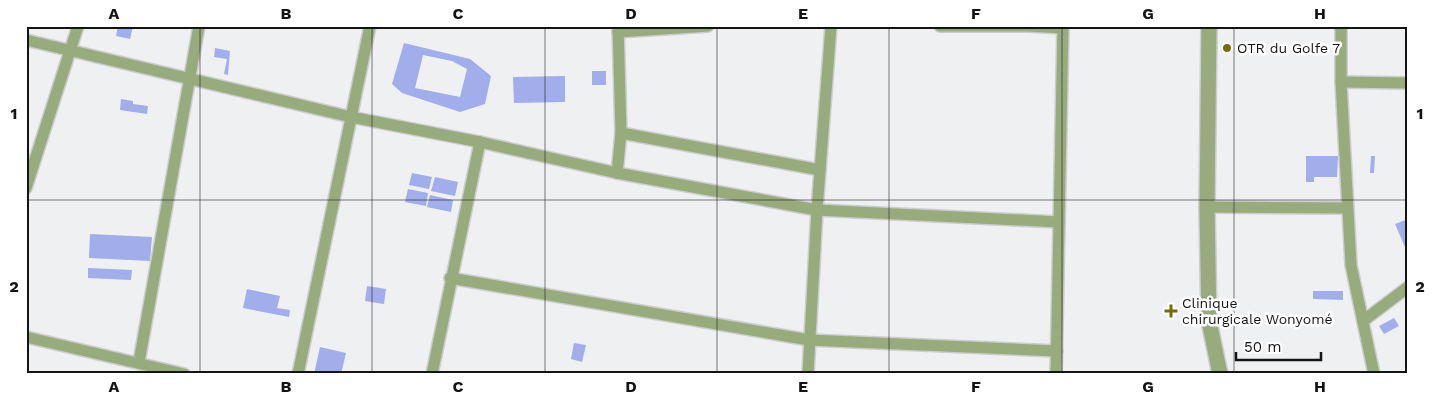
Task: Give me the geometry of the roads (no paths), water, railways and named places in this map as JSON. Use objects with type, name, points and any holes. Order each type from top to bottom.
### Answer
[{"type":"street","points":[[26,188],[78,26]]},
{"type":"street","points":[[139,362],[199,26]]},
{"type":"street","points":[[298,374],[370,26]]},
{"type":"street","points":[[617,173],[621,133],[618,29],[708,26]]},
{"type":"street","points":[[808,374],[817,210],[831,26]]},
{"type":"street","points":[[940,26],[1063,27],[1056,374]]},
{"type":"street","points":[[1209,26],[1207,207],[1209,321],[1220,374]]},
{"type":"street","points":[[1342,26],[1341,82],[1351,265],[1374,374]]},
{"type":"street","points":[[26,40],[351,117],[480,142],[617,173],[817,210],[1059,222]]},
{"type":"street","points":[[1341,82],[1408,83]]},
{"type":"street","points":[[621,133],[820,170]]},
{"type":"street","points":[[432,374],[450,278],[480,142]]},
{"type":"street","points":[[1207,207],[1347,208]]},
{"type":"street","points":[[450,278],[809,340],[1057,351]]},
{"type":"street","points":[[1363,321],[1408,287]]},
{"type":"street","points":[[26,337],[184,374]]},
{"type":"place","name":"OTR du Golfe 7","points":[[1227,48]]},
{"type":"place","name":"Clinique chirurgicale Wonyomé","points":[[1171,311]]}]
